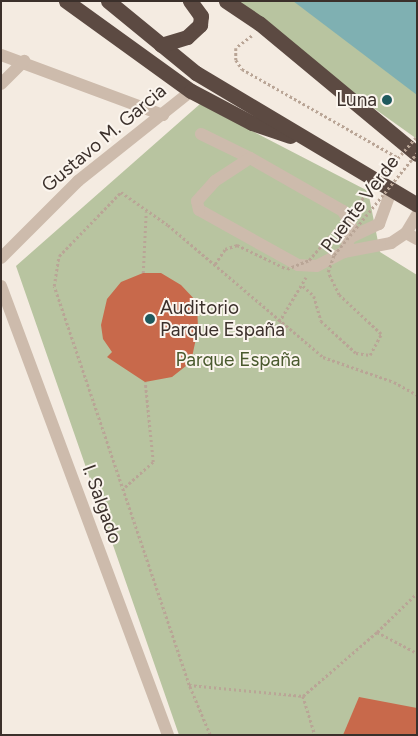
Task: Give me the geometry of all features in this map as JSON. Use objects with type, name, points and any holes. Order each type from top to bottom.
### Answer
[{"type":"highway","points":[[66,1],[190,91],[252,123],[318,144]]},
{"type":"highway","points":[[79,1],[155,66]]},
{"type":"highway","points":[[108,1],[161,45],[233,96],[318,144],[417,206]]},
{"type":"highway","points":[[161,45],[187,37],[200,25],[201,16],[190,1]]},
{"type":"highway","points":[[226,1],[259,23],[417,153]]},
{"type":"street","points":[[1,54],[24,61],[163,115]]},
{"type":"street","points":[[1,84],[24,61]]},
{"type":"street","name":"Gustavo M. Garcia","points":[[1,258],[78,181],[163,115],[190,91]]},
{"type":"street","points":[[201,134],[250,158],[343,211],[352,224],[351,237],[344,252]]},
{"type":"street","points":[[250,158],[215,181],[196,201],[199,210],[308,268],[344,252],[382,245],[411,236],[417,215]]},
{"type":"street","points":[[351,237],[379,224],[391,191]]},
{"type":"street","name":"I. Salgado","points":[[1,286],[168,735]]},
{"type":"path","name":"Puente Verde","points":[[258,38],[244,38],[236,48],[236,60],[242,69],[398,158]]},
{"type":"path","name":"Puente Verde","points":[[214,264],[225,249],[237,245],[287,269],[309,260],[417,136]]},
{"type":"path","name":"Puente Verde","points":[[303,286],[314,296],[321,321],[356,353],[364,357],[378,346],[381,334],[339,296],[328,272],[334,255],[417,153]]},
{"type":"path","points":[[210,735],[189,685],[126,487],[54,286],[59,256],[121,192],[214,264],[279,322],[323,357],[417,394]]},
{"type":"path","points":[[142,273],[146,212]]},
{"type":"path","points":[[279,322],[303,286],[308,268]]},
{"type":"path","points":[[126,487],[153,462],[145,382]]},
{"type":"path","points":[[189,685],[303,696],[377,632],[417,593]]},
{"type":"path","points":[[377,632],[417,652]]},
{"type":"path","points":[[303,696],[315,735]]},
{"type":"green space","points":[[224,1],[417,1],[417,139],[229,5]]},
{"type":"green space","name":"Parque España","points":[[200,104],[368,191],[380,252],[417,275],[417,735],[179,735],[16,266]]},
{"type":"water","points":[[293,1],[417,1],[417,95]]},
{"type":"building","name":"Auditorio Parque España","points":[[143,273],[161,273],[181,285],[197,302],[198,329],[191,362],[172,377],[145,382],[107,357],[112,352],[103,339],[101,325],[107,299],[121,282]]},
{"type":"building","points":[[359,697],[417,708],[417,735],[343,735]]},
{"type":"place","name":"Luna","points":[[387,100]]},
{"type":"place","name":"Auditorio Parque España","points":[[150,319]]}]
